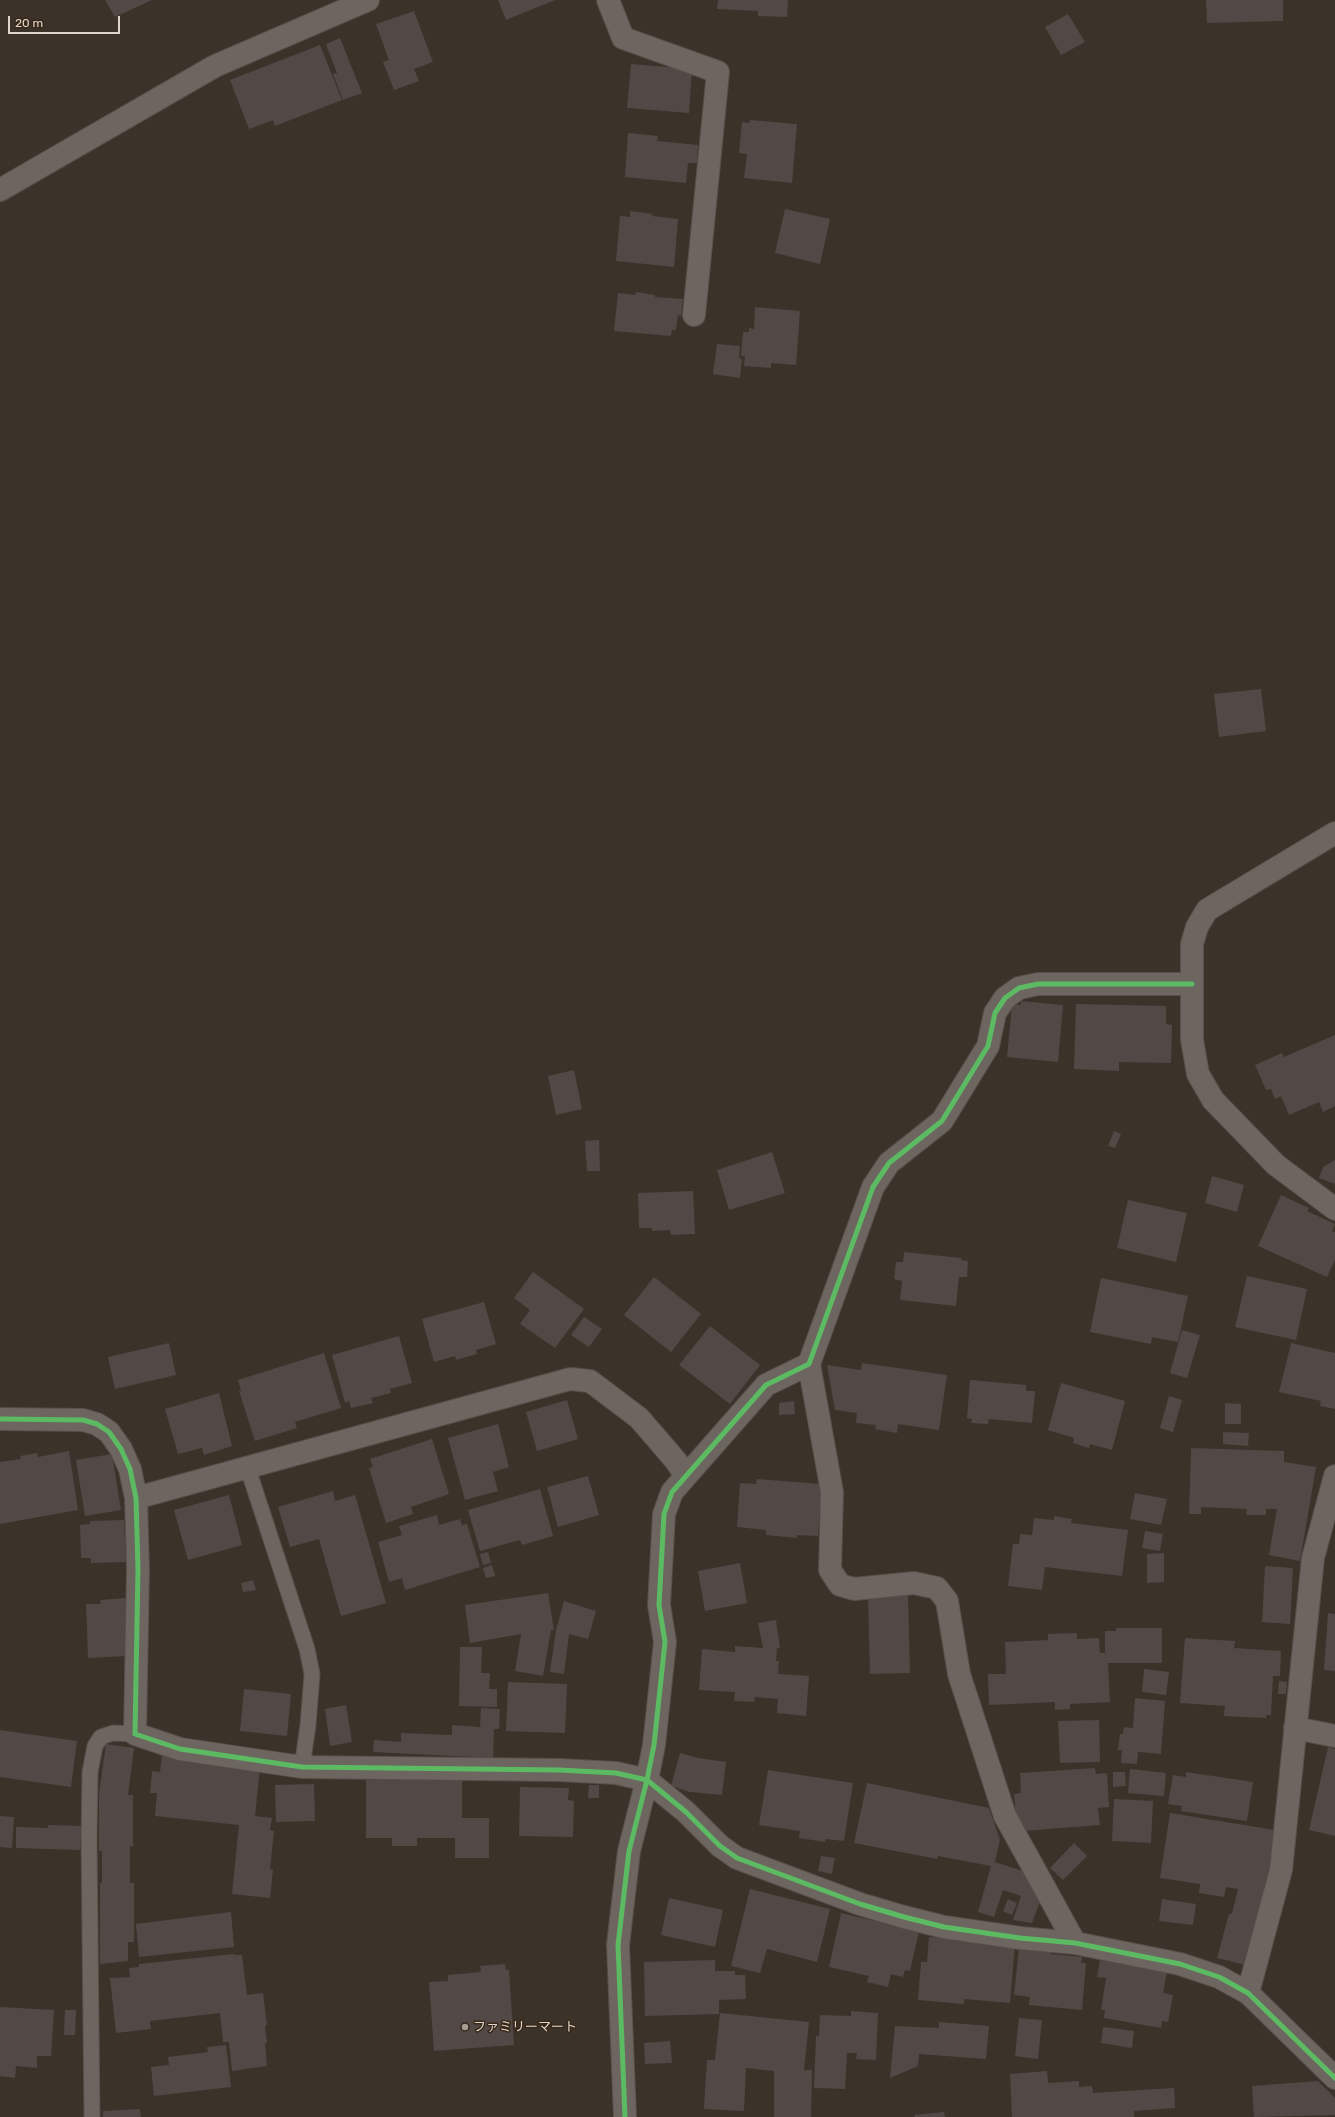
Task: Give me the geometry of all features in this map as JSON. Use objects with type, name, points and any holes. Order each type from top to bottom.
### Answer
[{"type":"street","points":[[0,190],[215,66],[368,0]]},
{"type":"street","points":[[608,0],[623,38],[718,72],[694,315]]},
{"type":"street","points":[[1335,833],[1207,910],[1197,927],[1192,944],[1192,1040],[1194,1059],[1198,1074],[1213,1100],[1276,1165],[1335,1209]]},
{"type":"street","points":[[1075,1943],[1005,1816],[959,1674],[947,1601],[937,1588],[914,1583],[854,1589],[840,1585],[830,1570],[832,1492],[808,1364],[873,1187],[889,1163],[942,1121],[988,1046],[995,1013],[1005,998],[1019,988],[1038,984],[1192,984]]},
{"type":"street","points":[[625,2117],[618,1945],[629,1851],[647,1780],[654,1745],[665,1642],[659,1605],[664,1514],[672,1492],[766,1385],[808,1364]]},
{"type":"street","points":[[136,1498],[248,1469],[570,1379],[590,1382],[640,1418],[676,1461],[686,1476]]},
{"type":"street","points":[[0,1419],[83,1420],[97,1424],[109,1432],[121,1449],[130,1469],[136,1498],[138,1569],[135,1734],[180,1748],[302,1767],[559,1770],[616,1773],[647,1780],[686,1812],[720,1846],[737,1858],[860,1904],[944,1927],[1020,1938],[1075,1943],[1180,1964],[1219,1977],[1248,1993],[1335,2078]]},
{"type":"street","points":[[1248,1993],[1281,1870],[1313,1558],[1335,1476]]},
{"type":"street","points":[[1295,1728],[1335,1736]]},
{"type":"lane","points":[[248,1469],[307,1650],[312,1674],[308,1725],[302,1767]]},
{"type":"lane","points":[[92,2117],[88,1839],[90,1772],[94,1751],[101,1737],[113,1733],[135,1734]]},
{"type":"building","points":[[105,0],[152,0],[115,17]]},
{"type":"building","points":[[498,0],[555,0],[506,20]]},
{"type":"building","points":[[718,0],[788,0],[787,17],[758,16],[758,11],[717,9]]},
{"type":"building","points":[[1206,0],[1283,0],[1283,21],[1207,23]]},
{"type":"building","points":[[414,11],[433,62],[414,69],[419,81],[394,90],[383,62],[389,60],[376,24]]},
{"type":"building","points":[[1068,14],[1085,42],[1061,55],[1045,27]]},
{"type":"building","points":[[340,38],[362,93],[343,100],[333,74],[337,73],[326,44]]},
{"type":"building","points":[[320,45],[342,100],[275,126],[273,120],[249,129],[230,80]]},
{"type":"building","points":[[631,64],[692,69],[689,113],[627,108]]},
{"type":"building","points":[[750,120],[797,124],[792,183],[744,178],[747,154],[739,153],[742,122],[749,123]]},
{"type":"building","points":[[628,133],[658,136],[657,141],[698,145],[697,163],[688,163],[686,183],[625,177]]},
{"type":"building","points":[[785,209],[830,219],[820,264],[775,253]]},
{"type":"building","points":[[630,211],[653,214],[652,216],[678,219],[674,267],[616,261],[620,216],[630,217]]},
{"type":"building","points":[[636,292],[655,295],[655,297],[683,299],[681,316],[678,315],[676,330],[672,330],[671,336],[614,331],[618,293],[635,295]]},
{"type":"building","points":[[755,307],[800,311],[796,365],[771,363],[771,368],[744,366],[745,356],[741,356],[743,332],[749,332],[749,328],[754,329]]},
{"type":"building","points":[[717,344],[740,346],[739,358],[742,359],[740,378],[713,374]]},
{"type":"building","points":[[1261,689],[1266,731],[1219,737],[1214,694]]},
{"type":"building","points":[[1021,1001],[1063,1005],[1058,1062],[1007,1057],[1012,1004],[1021,1005]]},
{"type":"building","points":[[1076,1004],[1166,1006],[1166,1024],[1172,1025],[1171,1063],[1119,1062],[1119,1071],[1074,1069]]},
{"type":"building","points":[[1335,1035],[1335,1106],[1323,1112],[1319,1102],[1289,1115],[1281,1096],[1275,1099],[1271,1089],[1266,1090],[1255,1065],[1282,1053],[1284,1057]]},
{"type":"building","points":[[574,1070],[582,1109],[556,1115],[548,1076]]},
{"type":"building","points":[[1114,1131],[1121,1134],[1115,1148],[1108,1146]]},
{"type":"building","points":[[599,1140],[600,1171],[587,1171],[585,1141]]},
{"type":"building","points":[[772,1152],[785,1193],[729,1210],[717,1170]]},
{"type":"building","points":[[1335,1160],[1335,1184],[1319,1178],[1323,1167]]},
{"type":"building","points":[[1212,1176],[1244,1185],[1237,1212],[1205,1203]]},
{"type":"building","points":[[693,1191],[695,1234],[671,1235],[670,1230],[652,1231],[652,1228],[639,1228],[638,1193]]},
{"type":"building","points":[[1281,1195],[1309,1208],[1307,1211],[1335,1224],[1332,1231],[1335,1232],[1335,1260],[1327,1277],[1258,1246]]},
{"type":"building","points":[[1128,1200],[1187,1213],[1176,1262],[1117,1248]]},
{"type":"building","points":[[904,1252],[961,1258],[961,1260],[968,1261],[967,1277],[959,1277],[956,1306],[900,1300],[902,1281],[894,1279],[896,1262],[903,1262]]},
{"type":"building","points":[[533,1272],[584,1309],[555,1348],[520,1324],[530,1310],[514,1298]]},
{"type":"building","points":[[1247,1276],[1307,1289],[1296,1340],[1235,1327]]},
{"type":"building","points":[[654,1277],[701,1314],[671,1352],[624,1315]]},
{"type":"building","points":[[1101,1278],[1188,1296],[1178,1342],[1152,1337],[1151,1344],[1090,1332]]},
{"type":"building","points":[[484,1302],[496,1344],[476,1350],[477,1354],[456,1360],[455,1356],[434,1362],[422,1319]]},
{"type":"building","points":[[584,1317],[602,1329],[589,1347],[571,1335]]},
{"type":"building","points":[[710,1326],[760,1365],[730,1404],[679,1365]]},
{"type":"building","points":[[1182,1330],[1200,1335],[1187,1378],[1170,1373]]},
{"type":"building","points":[[399,1336],[412,1383],[390,1389],[391,1393],[371,1398],[373,1403],[351,1408],[349,1401],[345,1403],[332,1355]]},
{"type":"building","points":[[169,1343],[176,1375],[115,1389],[108,1357]]},
{"type":"building","points":[[1291,1343],[1335,1353],[1335,1409],[1320,1406],[1321,1401],[1279,1392]]},
{"type":"building","points":[[324,1353],[341,1408],[295,1422],[297,1428],[255,1441],[239,1391],[241,1391],[238,1380]]},
{"type":"building","points":[[862,1363],[947,1375],[939,1430],[898,1424],[897,1433],[875,1429],[876,1425],[856,1423],[857,1413],[835,1410],[827,1365],[861,1370]]},
{"type":"building","points":[[970,1380],[1026,1385],[1026,1391],[1035,1391],[1032,1423],[989,1419],[988,1424],[971,1423],[972,1419],[967,1418]]},
{"type":"building","points":[[1061,1383],[1125,1401],[1112,1450],[1090,1444],[1089,1448],[1073,1443],[1074,1438],[1048,1430]]},
{"type":"building","points":[[219,1393],[232,1446],[204,1455],[202,1448],[178,1454],[165,1409]]},
{"type":"building","points":[[1169,1396],[1182,1400],[1173,1432],[1160,1428]]},
{"type":"building","points":[[567,1400],[578,1439],[537,1451],[526,1412]]},
{"type":"building","points":[[794,1401],[795,1414],[779,1415],[779,1403]]},
{"type":"building","points":[[1225,1403],[1241,1404],[1241,1424],[1225,1424]]},
{"type":"building","points":[[498,1424],[509,1467],[493,1472],[498,1491],[465,1500],[448,1438]]},
{"type":"building","points":[[1223,1432],[1249,1433],[1248,1446],[1223,1444]]},
{"type":"building","points":[[432,1439],[449,1494],[411,1507],[413,1514],[386,1523],[369,1468],[373,1467],[370,1459]]},
{"type":"building","points":[[1191,1448],[1284,1451],[1284,1462],[1316,1467],[1300,1561],[1269,1555],[1277,1509],[1266,1509],[1266,1515],[1246,1515],[1247,1509],[1201,1507],[1201,1514],[1189,1514]]},
{"type":"building","points":[[69,1451],[78,1510],[0,1524],[0,1462],[21,1459],[20,1456],[37,1453],[38,1457]]},
{"type":"building","points":[[112,1454],[121,1510],[85,1516],[76,1460]]},
{"type":"building","points":[[588,1476],[599,1515],[558,1527],[547,1487]]},
{"type":"building","points":[[757,1479],[822,1484],[818,1536],[797,1535],[797,1538],[766,1535],[766,1530],[737,1527],[740,1483],[756,1484]]},
{"type":"building","points":[[540,1489],[553,1536],[522,1545],[520,1540],[480,1551],[468,1510]]},
{"type":"building","points":[[333,1491],[335,1501],[355,1495],[386,1603],[341,1616],[319,1539],[290,1547],[278,1507]]},
{"type":"building","points":[[1135,1493],[1167,1499],[1161,1525],[1130,1519]]},
{"type":"building","points":[[229,1495],[242,1545],[188,1560],[174,1510]]},
{"type":"building","points":[[437,1515],[439,1525],[460,1519],[462,1525],[467,1524],[480,1567],[405,1590],[402,1578],[389,1582],[378,1542],[402,1535],[399,1526]]},
{"type":"building","points":[[1054,1516],[1072,1519],[1071,1523],[1128,1530],[1122,1576],[1045,1567],[1042,1590],[1008,1586],[1013,1544],[1019,1544],[1020,1534],[1032,1535],[1034,1518],[1054,1520]]},
{"type":"building","points":[[124,1520],[126,1562],[91,1563],[91,1558],[81,1558],[80,1525],[90,1524],[90,1521]]},
{"type":"building","points":[[1145,1531],[1163,1534],[1160,1551],[1142,1548]]},
{"type":"building","points":[[488,1552],[491,1563],[483,1565],[480,1554]]},
{"type":"building","points":[[1164,1553],[1164,1582],[1147,1583],[1147,1554]]},
{"type":"building","points":[[740,1563],[747,1603],[705,1611],[698,1571]]},
{"type":"building","points":[[492,1565],[495,1576],[486,1578],[483,1568]]},
{"type":"building","points":[[1265,1566],[1293,1568],[1290,1624],[1262,1622]]},
{"type":"building","points":[[253,1580],[256,1590],[243,1592],[241,1583]]},
{"type":"building","points":[[548,1593],[554,1630],[551,1630],[543,1676],[515,1671],[521,1634],[470,1643],[465,1605]]},
{"type":"building","points":[[908,1595],[910,1673],[870,1674],[868,1596]]},
{"type":"building","points":[[126,1598],[127,1656],[88,1658],[86,1604],[101,1604],[100,1600]]},
{"type":"building","points":[[564,1601],[596,1611],[588,1639],[569,1634],[564,1674],[550,1672],[556,1630]]},
{"type":"building","points":[[1328,1613],[1335,1614],[1335,1671],[1324,1670]]},
{"type":"building","points":[[776,1620],[780,1648],[773,1649],[777,1649],[776,1661],[779,1661],[778,1674],[809,1676],[806,1716],[777,1713],[778,1699],[755,1697],[754,1702],[734,1701],[735,1692],[699,1690],[702,1649],[735,1652],[735,1646],[763,1648],[758,1623]]},
{"type":"building","points":[[1116,1628],[1162,1628],[1162,1663],[1108,1663],[1110,1702],[1070,1704],[1070,1709],[1055,1710],[1055,1702],[989,1705],[988,1674],[1006,1674],[1005,1642],[1048,1640],[1048,1634],[1077,1633],[1077,1639],[1099,1638],[1100,1653],[1105,1653],[1105,1631],[1116,1631]]},
{"type":"building","points":[[1185,1638],[1235,1641],[1234,1648],[1281,1651],[1280,1676],[1273,1676],[1271,1715],[1266,1715],[1266,1718],[1224,1716],[1225,1706],[1180,1703]]},
{"type":"building","points":[[460,1647],[482,1647],[481,1673],[490,1673],[489,1689],[497,1689],[497,1707],[459,1706]]},
{"type":"building","points":[[1144,1669],[1169,1672],[1166,1695],[1142,1692]]},
{"type":"building","points":[[1279,1681],[1287,1682],[1286,1694],[1278,1694]]},
{"type":"building","points":[[508,1682],[567,1684],[565,1733],[506,1731]]},
{"type":"building","points":[[244,1689],[291,1694],[287,1736],[240,1731]]},
{"type":"building","points":[[1135,1698],[1165,1701],[1161,1754],[1138,1752],[1137,1764],[1121,1763],[1122,1750],[1118,1750],[1120,1734],[1123,1734],[1124,1727],[1133,1728]]},
{"type":"building","points":[[346,1705],[352,1742],[330,1746],[325,1709]]},
{"type":"building","points":[[481,1708],[500,1709],[499,1729],[494,1729],[493,1758],[373,1752],[374,1740],[401,1742],[401,1733],[452,1735],[452,1725],[480,1727]]},
{"type":"building","points":[[1099,1720],[1100,1762],[1060,1763],[1058,1721]]},
{"type":"building","points":[[0,1730],[77,1741],[71,1787],[0,1777]]},
{"type":"building","points":[[106,1744],[134,1748],[128,1795],[133,1795],[133,1846],[130,1846],[130,1883],[134,1883],[134,1942],[128,1942],[128,1961],[100,1964],[100,1883],[102,1883],[102,1851],[99,1851],[99,1794]]},
{"type":"building","points":[[1328,1747],[1335,1749],[1335,1836],[1309,1830]]},
{"type":"building","points":[[680,1753],[698,1758],[726,1762],[722,1795],[690,1792],[671,1786]]},
{"type":"building","points":[[162,1755],[260,1767],[255,1816],[272,1818],[270,1830],[274,1831],[270,1869],[273,1870],[270,1898],[232,1894],[239,1825],[155,1816],[157,1793],[150,1793],[152,1771],[160,1772]]},
{"type":"building","points":[[1095,1768],[1096,1774],[1107,1773],[1109,1807],[1098,1808],[1100,1825],[1024,1831],[1016,1816],[1014,1794],[1021,1793],[1020,1773]]},
{"type":"building","points":[[1130,1769],[1166,1773],[1164,1796],[1128,1793]]},
{"type":"building","points":[[768,1770],[853,1783],[844,1841],[826,1839],[825,1842],[799,1838],[800,1831],[759,1825]]},
{"type":"building","points":[[1113,1772],[1125,1772],[1126,1786],[1113,1787]]},
{"type":"building","points":[[1186,1772],[1253,1782],[1247,1821],[1181,1811],[1182,1806],[1168,1804],[1173,1775],[1186,1777]]},
{"type":"building","points":[[366,1780],[462,1780],[462,1818],[489,1818],[489,1858],[455,1858],[455,1838],[417,1838],[417,1846],[392,1846],[392,1838],[366,1838]]},
{"type":"building","points":[[867,1783],[989,1808],[1000,1840],[995,1862],[1028,1873],[1042,1896],[1032,1923],[1013,1920],[1021,1896],[1003,1890],[994,1917],[978,1912],[991,1866],[938,1856],[937,1859],[854,1843]]},
{"type":"building","points":[[314,1784],[315,1821],[276,1822],[275,1785]]},
{"type":"building","points":[[589,1785],[599,1785],[599,1798],[588,1798]]},
{"type":"building","points":[[520,1787],[569,1788],[568,1800],[574,1801],[573,1837],[519,1836]]},
{"type":"building","points":[[1114,1799],[1153,1801],[1151,1843],[1112,1841]]},
{"type":"building","points":[[1170,1813],[1275,1830],[1265,1895],[1246,1965],[1217,1958],[1229,1914],[1232,1914],[1238,1889],[1226,1887],[1224,1897],[1199,1893],[1200,1884],[1160,1878]]},
{"type":"building","points":[[0,1816],[14,1817],[12,1848],[0,1847]]},
{"type":"building","points":[[48,1825],[81,1826],[80,1850],[16,1848],[16,1827],[48,1828]]},
{"type":"building","points":[[1074,1843],[1087,1856],[1063,1880],[1050,1868]]},
{"type":"building","points":[[821,1856],[835,1858],[832,1874],[818,1871]]},
{"type":"building","points":[[750,1889],[830,1909],[817,1962],[767,1949],[760,1973],[731,1966]]},
{"type":"building","points":[[669,1898],[723,1910],[715,1947],[661,1935]]},
{"type":"building","points":[[1008,1899],[1017,1903],[1012,1915],[1003,1911]]},
{"type":"building","points":[[1162,1899],[1196,1904],[1193,1925],[1159,1921]]},
{"type":"building","points":[[231,1912],[234,1947],[139,1957],[136,1924]]},
{"type":"building","points":[[841,1913],[919,1931],[910,1971],[905,1970],[903,1977],[891,1974],[888,1987],[867,1982],[869,1976],[829,1967]]},
{"type":"building","points":[[929,1937],[1015,1944],[1010,2003],[964,1999],[964,2004],[918,2000],[921,1962],[927,1962]]},
{"type":"building","points":[[1019,1947],[1051,1949],[1051,1954],[1082,1957],[1081,1963],[1086,1963],[1082,2010],[1029,2005],[1030,1997],[1014,1995]]},
{"type":"building","points":[[234,1954],[242,1955],[247,1995],[263,1993],[267,2025],[265,2026],[267,2043],[265,2043],[267,2066],[232,2071],[229,2042],[223,2042],[220,2013],[150,2021],[151,2029],[116,2033],[110,1978],[130,1977],[129,1968],[139,1967],[139,1964]]},
{"type":"building","points":[[715,1960],[715,1971],[735,1971],[735,1975],[745,1975],[746,1999],[719,2000],[719,2014],[645,2016],[644,1962]]},
{"type":"building","points":[[1100,1960],[1167,1972],[1163,1993],[1173,1995],[1168,2022],[1162,2021],[1161,2028],[1104,2018],[1105,2010],[1101,2010],[1106,1978],[1097,1977]]},
{"type":"building","points":[[505,1964],[506,1970],[509,1970],[514,2045],[434,2051],[429,1982],[448,1981],[448,1975],[481,1972],[480,1966]]},
{"type":"building","points":[[0,2007],[54,2010],[51,2056],[37,2056],[37,2068],[16,2066],[15,2078],[0,2076]]},
{"type":"building","points":[[65,2010],[76,2010],[75,2035],[64,2035]]},
{"type":"building","points":[[851,2011],[878,2013],[876,2060],[856,2059],[857,2053],[847,2053],[845,2089],[814,2088],[816,2036],[819,2036],[820,2015],[851,2016]]},
{"type":"building","points":[[720,2013],[809,2022],[804,2070],[812,2070],[811,2117],[774,2117],[774,2071],[746,2068],[744,2111],[704,2109],[707,2060],[715,2060]]},
{"type":"building","points":[[1019,2018],[1042,2020],[1038,2059],[1015,2056]]},
{"type":"building","points":[[939,2022],[989,2026],[986,2059],[919,2054],[918,2066],[890,2078],[895,2026],[939,2028]]},
{"type":"building","points":[[1103,2027],[1134,2031],[1132,2048],[1101,2043]]},
{"type":"building","points":[[670,2041],[672,2063],[645,2064],[644,2043]]},
{"type":"building","points":[[226,2045],[231,2087],[154,2096],[151,2067],[169,2065],[168,2057],[208,2052],[207,2047]]},
{"type":"building","points":[[1047,2071],[1048,2083],[1079,2081],[1079,2087],[1092,2086],[1093,2093],[1174,2088],[1175,2108],[1134,2111],[1134,2117],[1012,2117],[1010,2074]]},
{"type":"building","points":[[1318,2081],[1335,2098],[1335,2115],[1254,2117],[1252,2086]]},
{"type":"building","points":[[140,2109],[141,2117],[103,2117],[103,2111]]},
{"type":"building","points":[[944,2112],[945,2117],[915,2117],[914,2115]]},
{"type":"cycle path","points":[[625,2117],[618,1945],[629,1851],[647,1780],[654,1745],[665,1642],[659,1605],[664,1514],[672,1492],[766,1385],[809,1364],[873,1187],[889,1163],[942,1121],[988,1046],[995,1013],[1005,998],[1019,988],[1038,984],[1192,984]]},
{"type":"cycle path","points":[[0,1419],[83,1420],[97,1424],[109,1432],[121,1449],[130,1469],[136,1498],[138,1569],[135,1734],[180,1749],[302,1767],[559,1770],[616,1773],[647,1780],[686,1812],[720,1846],[737,1858],[860,1904],[944,1927],[1020,1938],[1075,1943],[1180,1964],[1219,1977],[1248,1993],[1335,2078]]},
{"type":"place","name":"ファミリーマート","points":[[465,2027]]}]
